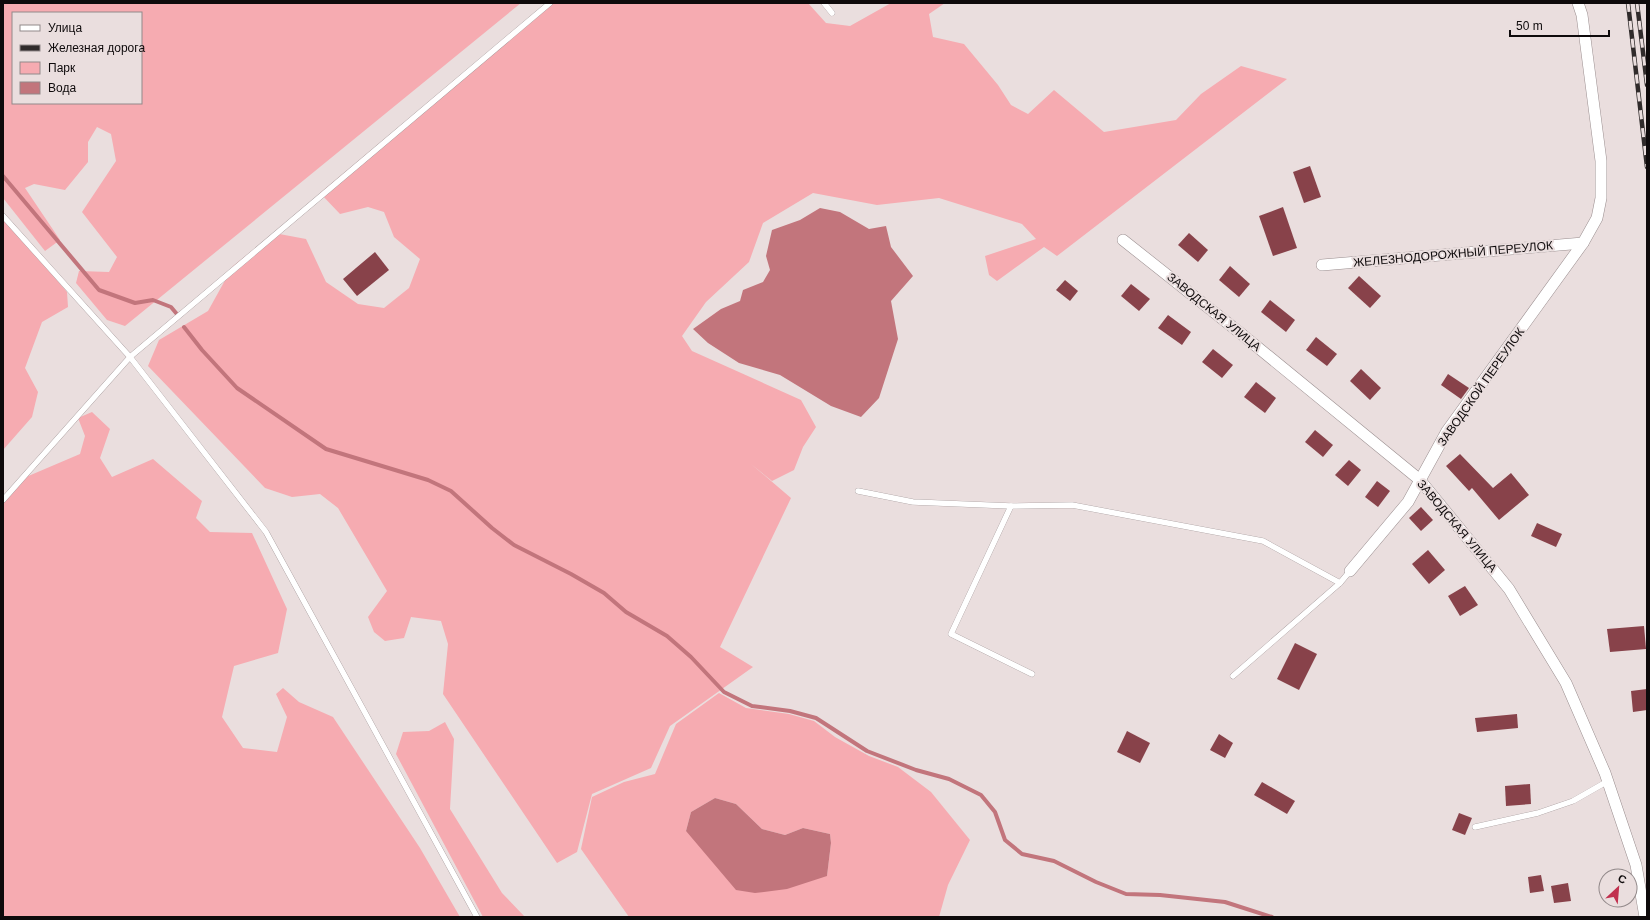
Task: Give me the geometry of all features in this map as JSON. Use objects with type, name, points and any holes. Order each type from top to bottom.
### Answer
[{"type":"street","name":"ЗАВОДСКОЙ ПЕРЕУЛОК","points":[[1350,571],[1408,502],[1447,431],[1583,243],[1597,218],[1601,198],[1601,162],[1582,15],[1578,3]]},
{"type":"street","name":"ЗАВОДСКАЯ УЛИЦА","points":[[1123,240],[1239,332],[1420,480],[1510,589],[1566,683],[1608,781],[1636,865],[1645,917]]},
{"type":"street","name":"ЖЕЛЕЗНОДОРОЖНЫЙ ПЕРЕУЛОК","points":[[1322,265],[1583,243]]},
{"type":"lane","points":[[3,500],[130,357],[550,3]]},
{"type":"lane","points":[[824,3],[832,13]]},
{"type":"lane","points":[[3,216],[130,357],[266,532],[477,917]]},
{"type":"lane","points":[[858,491],[913,502],[1011,506],[1072,505],[1263,541],[1340,583]]},
{"type":"lane","points":[[1011,506],[951,634],[1032,674]]},
{"type":"lane","points":[[1233,676],[1340,583],[1350,571]]},
{"type":"lane","points":[[1475,827],[1512,820],[1545,811],[1573,801],[1608,781]]},
{"type":"green space","points":[[3,3],[521,3],[125,326],[107,320],[76,283],[79,271],[109,272],[117,257],[82,212],[116,161],[111,134],[97,127],[88,142],[88,162],[65,190],[34,184],[25,188],[60,240],[45,251],[3,198]]},
{"type":"green space","points":[[547,3],[808,3],[826,23],[850,26],[891,3],[945,3],[929,14],[933,37],[964,44],[998,85],[1011,105],[1028,114],[1054,90],[1104,132],[1176,120],[1201,94],[1241,66],[1287,79],[1057,256],[1044,247],[997,281],[989,275],[985,256],[1036,239],[1022,224],[939,198],[877,205],[813,193],[763,223],[749,262],[706,302],[682,336],[692,351],[801,400],[816,427],[803,447],[794,470],[772,481],[751,464],[791,498],[720,647],[753,667],[670,726],[651,768],[592,794],[577,852],[557,863],[443,694],[448,644],[441,621],[411,617],[404,638],[385,641],[374,632],[368,617],[387,591],[338,508],[320,494],[292,497],[265,488],[148,366],[159,340],[208,311],[233,266],[274,233],[306,239],[326,282],[358,304],[384,308],[409,288],[420,259],[394,237],[384,212],[368,207],[340,214],[320,193]]},
{"type":"green space","points":[[3,216],[67,292],[68,307],[42,322],[25,368],[38,392],[32,417],[3,450]]},
{"type":"green space","points":[[92,412],[110,429],[100,458],[112,477],[153,459],[202,501],[196,518],[210,532],[252,533],[287,609],[278,653],[234,666],[222,717],[243,748],[277,752],[287,717],[276,694],[283,688],[299,702],[333,717],[420,848],[460,917],[3,917],[3,502],[19,480],[80,454],[85,436],[78,418]]},
{"type":"green space","points":[[719,693],[746,708],[789,714],[814,721],[835,737],[869,756],[898,767],[931,792],[970,840],[948,885],[939,917],[629,917],[581,849],[592,797],[624,782],[655,774],[676,724]],"holes":[[[715,798],[736,804],[762,829],[785,835],[803,828],[830,834],[831,843],[827,876],[686,831],[691,812]]]},
{"type":"green space","points":[[445,722],[454,739],[450,809],[502,893],[525,917],[483,917],[396,754],[403,732],[429,731]]},
{"type":"water","points":[[820,208],[840,212],[869,229],[886,226],[891,247],[913,276],[891,301],[898,339],[879,398],[861,417],[831,406],[780,375],[739,363],[708,343],[693,329],[721,309],[740,301],[743,290],[763,282],[770,270],[766,256],[772,230],[800,220]]},
{"type":"water","points":[[715,798],[736,804],[762,829],[785,835],[803,828],[830,834],[831,843],[827,876],[787,889],[755,893],[736,890],[686,831],[691,812]]},
{"type":"building","points":[[1310,166],[1321,197],[1304,203],[1293,172]]},
{"type":"building","points":[[1283,207],[1297,248],[1273,256],[1259,216]]},
{"type":"building","points":[[1189,233],[1208,250],[1198,262],[1178,245]]},
{"type":"building","points":[[375,252],[389,270],[357,296],[343,279]]},
{"type":"building","points":[[1230,266],[1250,284],[1239,297],[1219,280]]},
{"type":"building","points":[[1359,276],[1381,296],[1370,308],[1348,288]]},
{"type":"building","points":[[1065,280],[1078,291],[1070,301],[1056,290]]},
{"type":"building","points":[[1131,284],[1150,299],[1139,311],[1121,296]]},
{"type":"building","points":[[1270,300],[1295,320],[1286,332],[1261,312]]},
{"type":"building","points":[[1168,315],[1191,332],[1182,345],[1158,328]]},
{"type":"building","points":[[1316,337],[1337,354],[1327,366],[1306,350]]},
{"type":"building","points":[[1213,349],[1233,365],[1222,378],[1202,362]]},
{"type":"building","points":[[1361,369],[1381,388],[1370,400],[1350,381]]},
{"type":"building","points":[[1448,374],[1469,388],[1461,399],[1441,385]]},
{"type":"building","points":[[1256,382],[1276,398],[1265,413],[1244,397]]},
{"type":"building","points":[[1315,430],[1333,445],[1323,457],[1305,442]]},
{"type":"building","points":[[1460,454],[1493,488],[1511,473],[1529,495],[1499,520],[1472,488],[1469,491],[1446,466]]},
{"type":"building","points":[[1349,460],[1361,470],[1348,486],[1335,475]]},
{"type":"building","points":[[1377,481],[1390,491],[1378,507],[1365,497]]},
{"type":"building","points":[[1421,507],[1433,520],[1421,531],[1409,518]]},
{"type":"building","points":[[1537,523],[1562,534],[1556,547],[1531,536]]},
{"type":"building","points":[[1428,550],[1445,570],[1429,584],[1412,564]]},
{"type":"building","points":[[1465,586],[1478,605],[1460,616],[1448,596]]},
{"type":"building","points":[[1644,626],[1646,649],[1610,652],[1607,629]]},
{"type":"building","points":[[1295,643],[1317,654],[1299,690],[1277,679]]},
{"type":"building","points":[[1647,689],[1647,710],[1633,712],[1631,691]]},
{"type":"building","points":[[1517,714],[1518,728],[1477,732],[1475,718]]},
{"type":"building","points":[[1127,731],[1150,743],[1140,763],[1117,752]]},
{"type":"building","points":[[1219,734],[1233,743],[1225,758],[1210,750]]},
{"type":"building","points":[[1262,782],[1295,801],[1287,814],[1254,795]]},
{"type":"building","points":[[1530,784],[1531,804],[1506,806],[1505,786]]},
{"type":"building","points":[[1459,813],[1472,818],[1465,835],[1452,830]]},
{"type":"building","points":[[1541,875],[1544,891],[1530,893],[1528,877]]},
{"type":"building","points":[[1568,883],[1571,901],[1554,903],[1551,886]]},
{"type":"waterway","points":[[3,176],[99,290],[135,303],[153,300],[171,307],[176,313]]},
{"type":"waterway","points":[[184,327],[202,350],[237,388],[326,449],[428,480],[451,491],[492,528],[514,545],[571,574],[604,593],[626,612],[667,636],[691,657],[724,692],[752,706],[790,711],[816,718],[867,751],[916,770],[949,779],[981,795],[995,812],[1005,840],[1022,854],[1054,861],[1096,882],[1126,894],[1160,895],[1225,902],[1272,917]]},
{"type":"railway","points":[[1628,3],[1647,167]]},
{"type":"railway","points":[[1637,3],[1647,85]]}]
